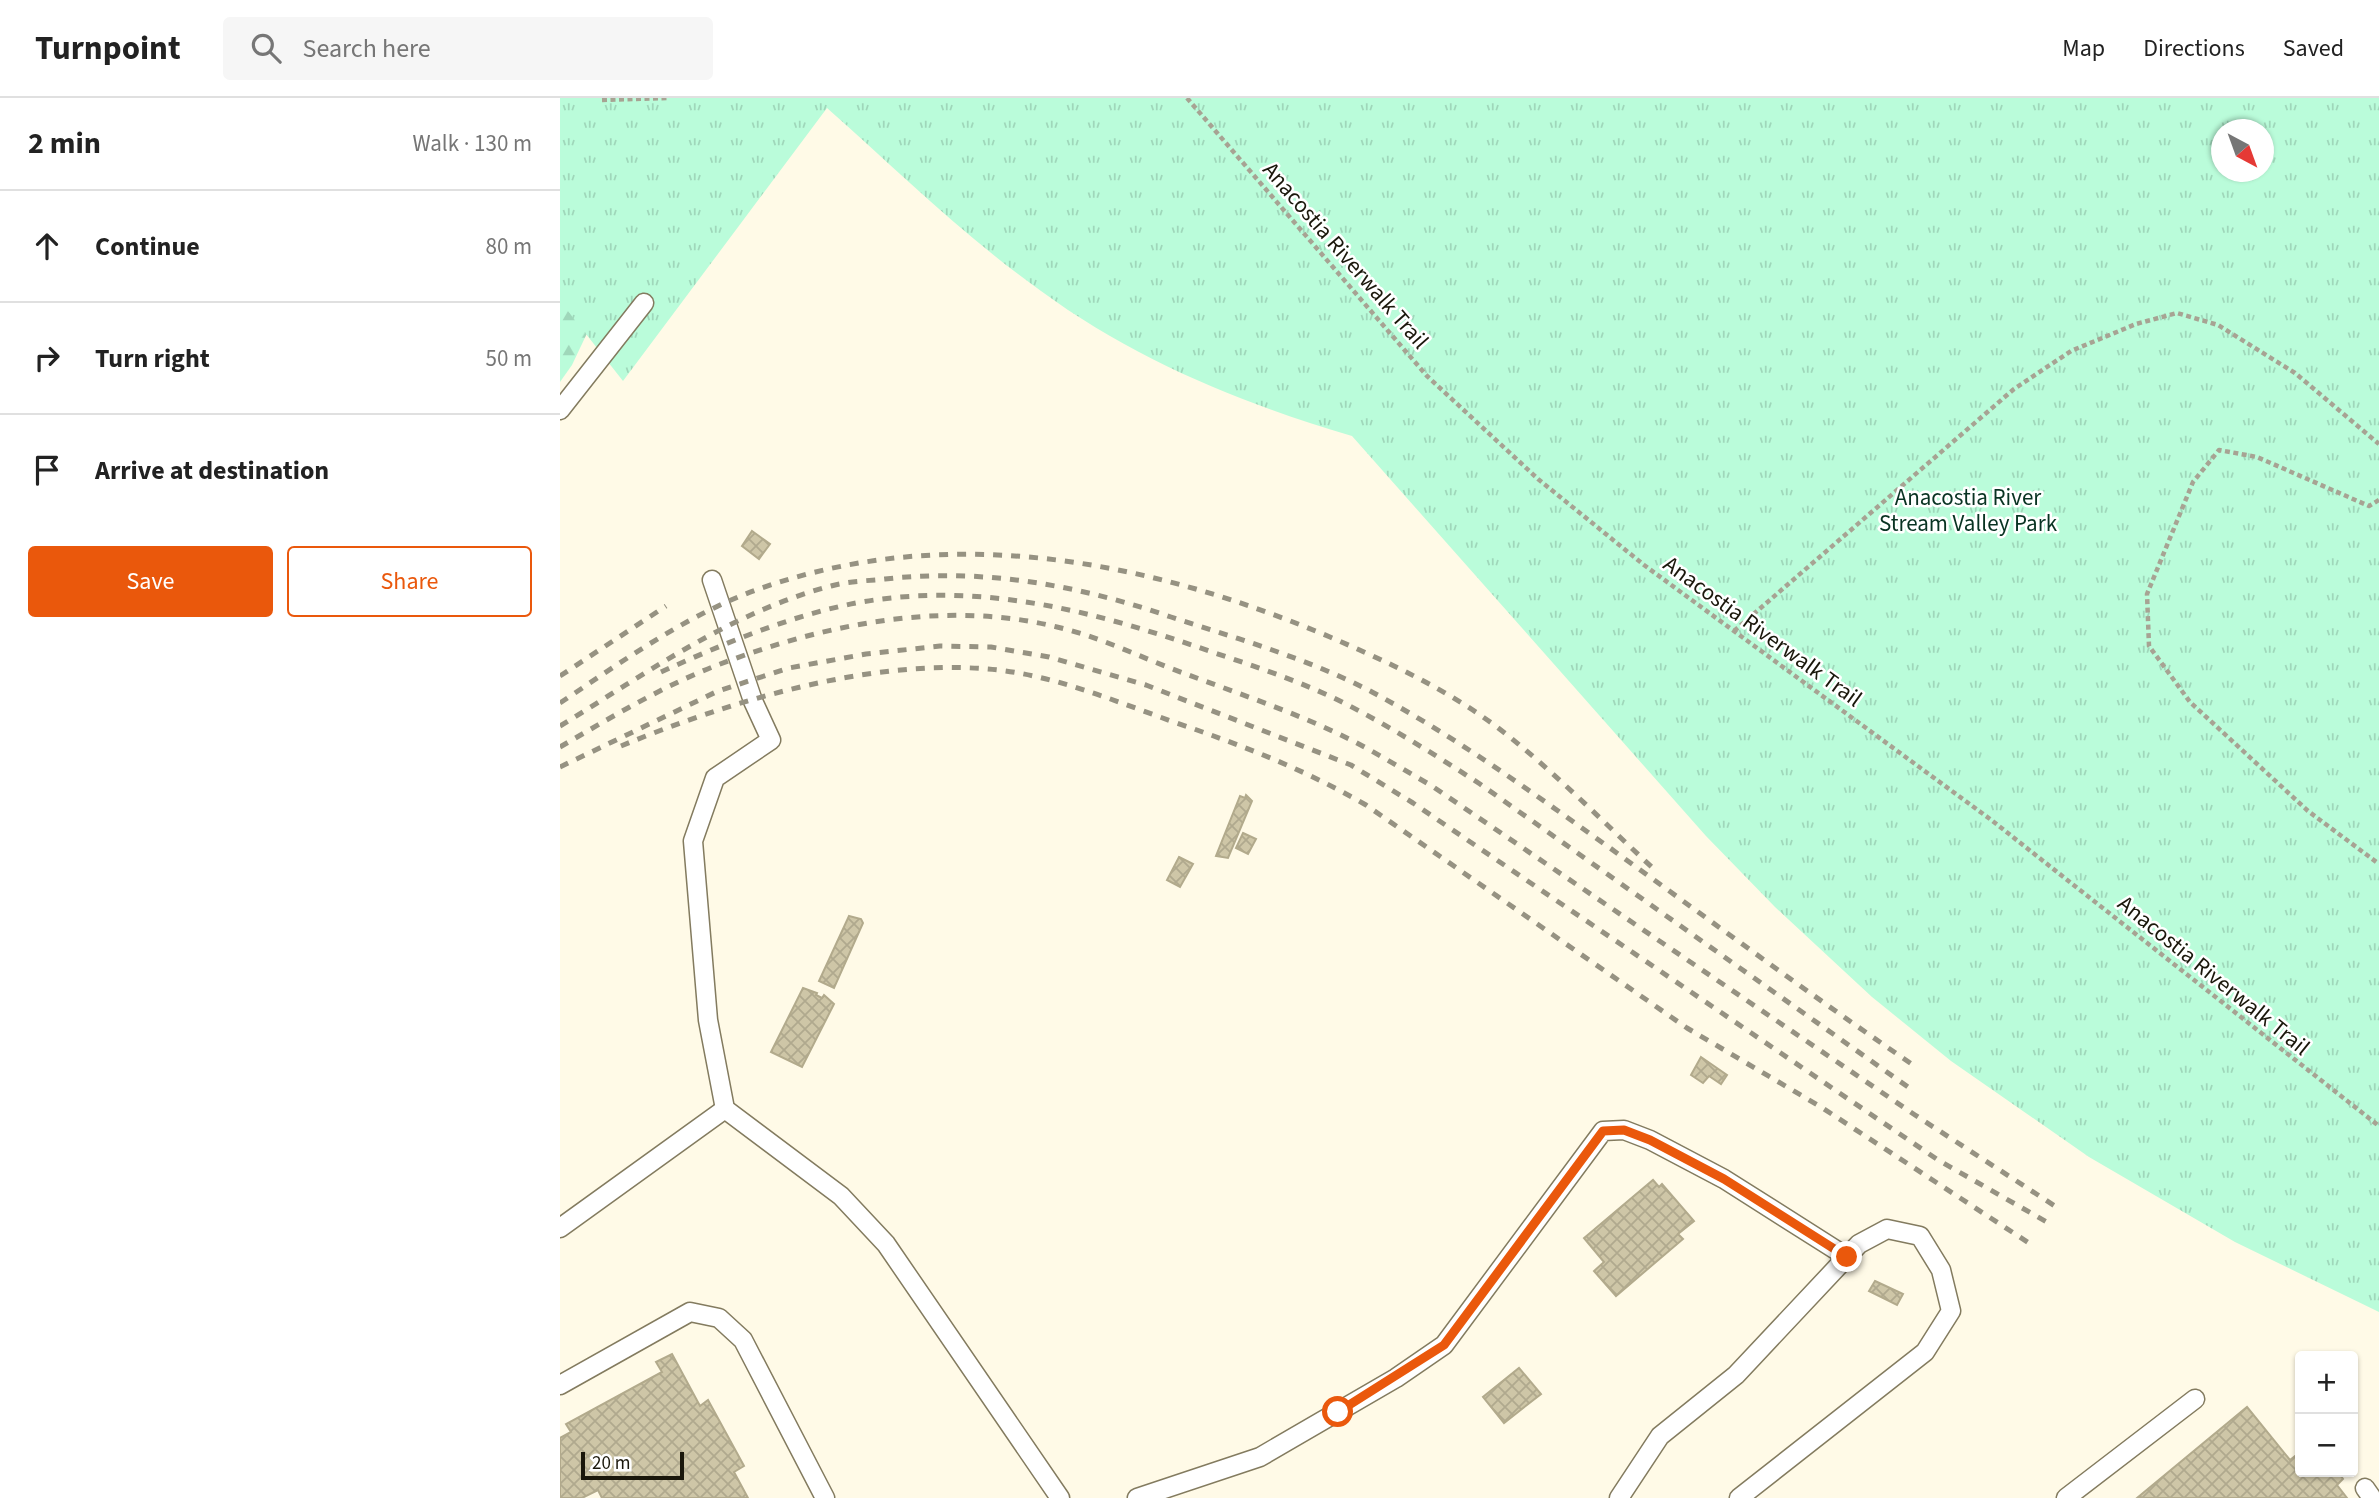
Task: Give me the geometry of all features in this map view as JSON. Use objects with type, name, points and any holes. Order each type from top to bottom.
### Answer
[{"type":"lane","points":[[560,410],[644,303]]},
{"type":"lane","points":[[712,579],[753,701],[771,740],[715,778],[693,841],[708,1020],[725,1109],[841,1196],[886,1244],[1060,1498]]},
{"type":"lane","points":[[560,1228],[725,1109]]},
{"type":"lane","points":[[1137,1498],[1260,1457],[1396,1378],[1444,1345],[1603,1131],[1624,1130],[1650,1140],[1724,1179],[1847,1257]]},
{"type":"lane","points":[[1619,1498],[1660,1436],[1736,1375],[1859,1244],[1887,1229],[1920,1236],[1941,1270],[1951,1311],[1924,1352],[1739,1498]]},
{"type":"lane","points":[[560,1385],[690,1312],[719,1318],[743,1340],[825,1498]]},
{"type":"lane","points":[[2066,1498],[2195,1399]]},
{"type":"path","points":[[602,100],[667,98]]},
{"type":"path","name":"Anacostia Riverwalk Trail","points":[[1186,98],[1427,376],[1479,427],[1644,565],[1990,819],[2379,1126]]},
{"type":"path","points":[[1734,631],[2014,389],[2071,351],[2136,324],[2177,313],[2218,325],[2295,373],[2379,443]]},
{"type":"path","points":[[2379,500],[2369,506],[2257,457],[2219,450],[2193,482],[2147,594],[2149,646],[2190,702],[2308,811],[2379,864]]},
{"type":"green space","name":"Anacostia River Stream Valley Park","points":[[560,98],[2379,98],[2379,1312],[2235,1242],[2089,1157],[1951,1061],[1872,997],[1775,907],[1706,836],[1352,436],[1270,409],[1190,377],[1077,316],[985,248],[827,108],[623,381],[560,301]]},
{"type":"green space","points":[[560,237],[590,327],[572,365],[560,382]]},
{"type":"building","points":[[752,531],[770,544],[759,559],[742,546]]},
{"type":"building","points":[[1246,795],[1252,801],[1228,858],[1216,856],[1240,796],[1245,798]]},
{"type":"building","points":[[1243,833],[1256,839],[1248,854],[1236,848]]},
{"type":"building","points":[[1179,857],[1193,864],[1180,887],[1167,880]]},
{"type":"building","points":[[849,916],[861,919],[863,923],[834,988],[819,981]]},
{"type":"building","points":[[803,988],[822,998],[824,995],[834,1004],[802,1067],[771,1052]]},
{"type":"building","points":[[1701,1057],[1727,1075],[1721,1084],[1709,1076],[1703,1083],[1691,1075]]},
{"type":"building","points":[[1653,1180],[1659,1187],[1662,1184],[1694,1221],[1678,1234],[1683,1239],[1616,1296],[1594,1271],[1604,1262],[1584,1238]]},
{"type":"building","points":[[1875,1281],[1903,1294],[1897,1305],[1869,1291]]},
{"type":"building","points":[[672,1354],[700,1406],[708,1400],[744,1466],[734,1472],[748,1498],[602,1498],[598,1490],[582,1498],[560,1498],[560,1438],[571,1432],[566,1424],[662,1372],[656,1362]]},
{"type":"building","points":[[1519,1368],[1541,1394],[1504,1423],[1483,1397]]},
{"type":"building","points":[[2247,1407],[2290,1460],[2295,1456],[2295,1477],[2342,1477],[2343,1479],[2337,1485],[2347,1498],[2137,1498]]},
{"type":"railway","points":[[560,703],[631,656],[704,613],[756,590],[828,569],[901,557],[974,554],[1046,559],[1119,570],[1190,587],[1261,610],[1373,656],[1458,700],[1518,744],[1656,871]]},
{"type":"railway","points":[[560,726],[724,628],[794,597],[837,584],[922,576],[958,576],[1030,582],[1101,596],[1299,660],[1348,680],[1403,709],[1523,786],[1916,1067]]},
{"type":"railway","points":[[661,672],[732,641],[806,615],[856,603],[903,597],[949,595],[1038,604],[1083,613],[1171,638],[1266,670],[1315,690],[1365,714],[1415,743],[1480,784],[1908,1087]]},
{"type":"railway","points":[[560,676],[666,606]]},
{"type":"railway","points":[[560,747],[695,674],[755,651],[840,628],[927,616],[971,616],[1014,619],[1073,631],[1333,731],[1432,786],[1915,1115],[2061,1210]]},
{"type":"railway","points":[[560,767],[718,691],[789,668],[866,654],[940,646],[991,647],[1049,657],[1146,685],[1351,765],[1413,803],[1938,1160],[2052,1225]]},
{"type":"railway","points":[[621,746],[754,699],[848,677],[896,670],[943,668],[1012,672],[1058,682],[1104,697],[1271,758],[1366,805],[1687,1028],[1821,1107],[2035,1247]]},
{"type":"route","points":[[1338,1412],[1396,1378],[1444,1345],[1603,1131],[1624,1130],[1650,1140],[1724,1179],[1847,1257]]}]
